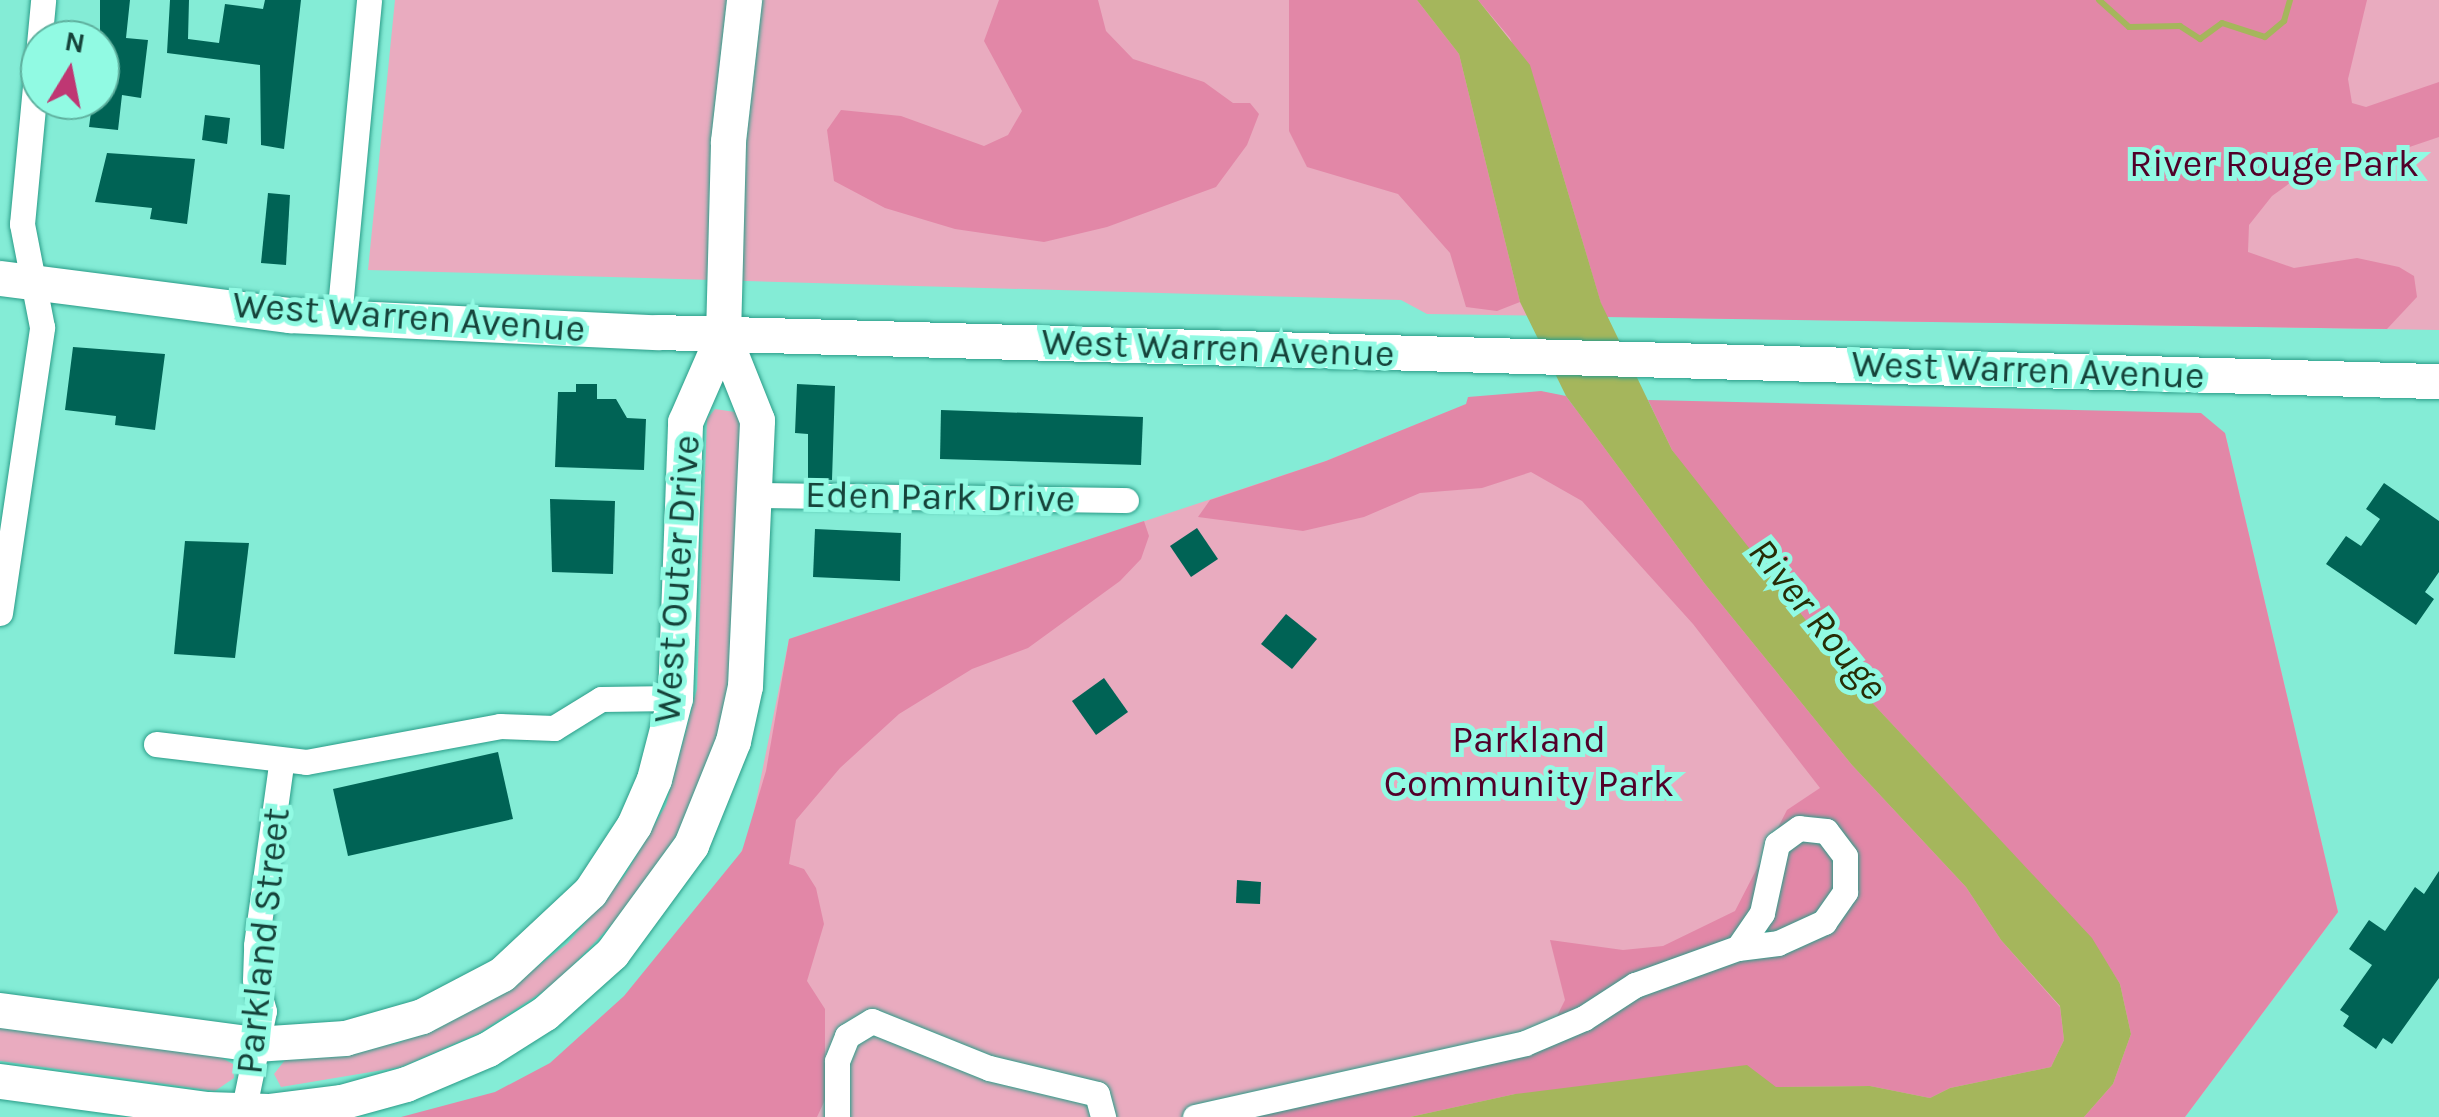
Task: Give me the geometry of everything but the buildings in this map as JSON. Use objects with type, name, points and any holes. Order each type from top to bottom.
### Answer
[{"type":"main road","name":"West Outer Drive","points":[[0,1080],[244,1113],[341,1102],[437,1073],[545,1013],[634,928],[691,844],[732,740],[750,640],[757,420],[724,334],[728,141],[744,0]]},
{"type":"main road","name":"West Warren Avenue","points":[[15,280],[339,318],[724,334],[2439,381]]},
{"type":"main road","name":"West Outer Drive","points":[[0,1010],[255,1044],[345,1038],[409,1020],[458,999],[534,950],[590,892],[634,825],[654,779],[675,698],[685,422],[724,334]]},
{"type":"main road","points":[[696,397],[750,402]]},
{"type":"street","points":[[0,613],[42,328],[15,280],[43,0]]},
{"type":"street","points":[[339,318],[369,0]]},
{"type":"street","name":"Eden Park Drive","points":[[754,495],[1126,500]]},
{"type":"street","points":[[156,744],[281,764],[500,726],[554,728],[601,699],[675,698]]},
{"type":"street","name":"Parkland Street","points":[[244,1113],[264,1011],[254,980],[256,945],[281,764]]},
{"type":"street","points":[[1195,1117],[1525,1043],[1584,1018],[1634,985],[1738,948],[1778,943],[1824,922],[1845,892],[1845,856],[1826,831],[1799,828],[1777,844],[1762,913],[1738,948]]},
{"type":"street","points":[[837,1117],[837,1061],[847,1036],[872,1021],[989,1068],[1097,1094],[1104,1117]]},
{"type":"green space","name":"River Rouge Park","points":[[395,0],[2439,0],[2439,330],[1427,314],[1401,300],[368,270]]},
{"type":"green space","points":[[999,0],[1098,0],[1106,31],[1133,59],[1204,82],[1233,103],[1250,103],[1259,114],[1247,145],[1216,187],[1107,227],[1044,242],[955,229],[885,208],[834,181],[827,130],[841,110],[901,116],[984,146],[1008,135],[1022,111],[984,41]]},
{"type":"green space","points":[[1289,0],[1417,0],[1459,54],[1520,302],[1497,311],[1466,307],[1450,253],[1398,194],[1307,167],[1289,131]]},
{"type":"green space","points":[[1478,0],[2367,0],[2348,79],[2352,103],[2366,107],[2439,82],[2439,137],[2374,159],[2326,163],[2301,175],[2272,196],[2249,225],[2248,252],[2294,268],[2357,258],[2399,267],[2414,276],[2417,297],[2387,329],[1605,317],[1550,132],[1510,38]]},
{"type":"green space","points":[[1541,391],[1566,396],[1705,584],[1852,765],[1966,887],[2001,940],[2060,1007],[2064,1040],[2051,1067],[1950,1088],[1930,1098],[1870,1086],[1515,1094],[1410,1117],[1246,1117],[1451,1067],[1555,1020],[1565,1000],[1550,940],[1623,950],[1663,946],[1735,911],[1787,810],[1820,788],[1693,624],[1582,501],[1531,472],[1482,488],[1420,493],[1364,517],[1303,531],[1198,517],[1210,500],[1326,461],[1466,404],[1468,397]]},
{"type":"green space","points":[[1648,400],[2201,413],[2225,433],[2338,912],[2185,1117],[2084,1117],[2113,1084],[2131,1034],[2120,984],[2091,938],[1864,694],[1715,510],[1672,450]]},
{"type":"green space","name":"Parkland Community Park","points":[[1467,404],[2225,433],[2338,912],[2185,1117],[487,1117],[553,1080],[712,910],[749,836],[789,639],[1326,461]]},
{"type":"green space","points":[[715,409],[735,412],[741,425],[734,648],[722,722],[685,822],[637,898],[556,983],[479,1033],[401,1067],[281,1087],[274,1074],[285,1060],[398,1043],[499,996],[568,943],[625,875],[666,805],[697,689],[707,419]]},
{"type":"green space","points":[[1144,521],[1149,536],[1141,559],[1120,581],[1028,648],[972,669],[899,714],[840,768],[796,820],[789,864],[804,869],[816,888],[824,924],[807,981],[825,1009],[825,1100],[817,1117],[401,1117],[495,1092],[550,1063],[624,996],[742,851],[766,771],[789,639]]},
{"type":"green space","points":[[0,1026],[220,1057],[233,1064],[234,1078],[215,1091],[0,1061]]},
{"type":"shaded area","points":[[1417,0],[1478,0],[1530,65],[1601,303],[1672,450],[1864,694],[2092,938],[2120,984],[2131,1034],[2113,1084],[2084,1117],[1410,1117],[1515,1094],[1747,1065],[1776,1087],[1870,1086],[1930,1098],[1950,1088],[2051,1067],[2064,1040],[2060,1006],[2001,940],[1966,887],[1852,765],[1705,584],[1566,396],[1520,302],[1459,54]]},
{"type":"waterway","points":[[2099,0],[2129,27],[2180,26],[2200,39],[2222,23],[2265,37],[2284,21],[2290,0]]},
{"type":"water label","name":"River Rouge","points":[[1818,619]]}]
